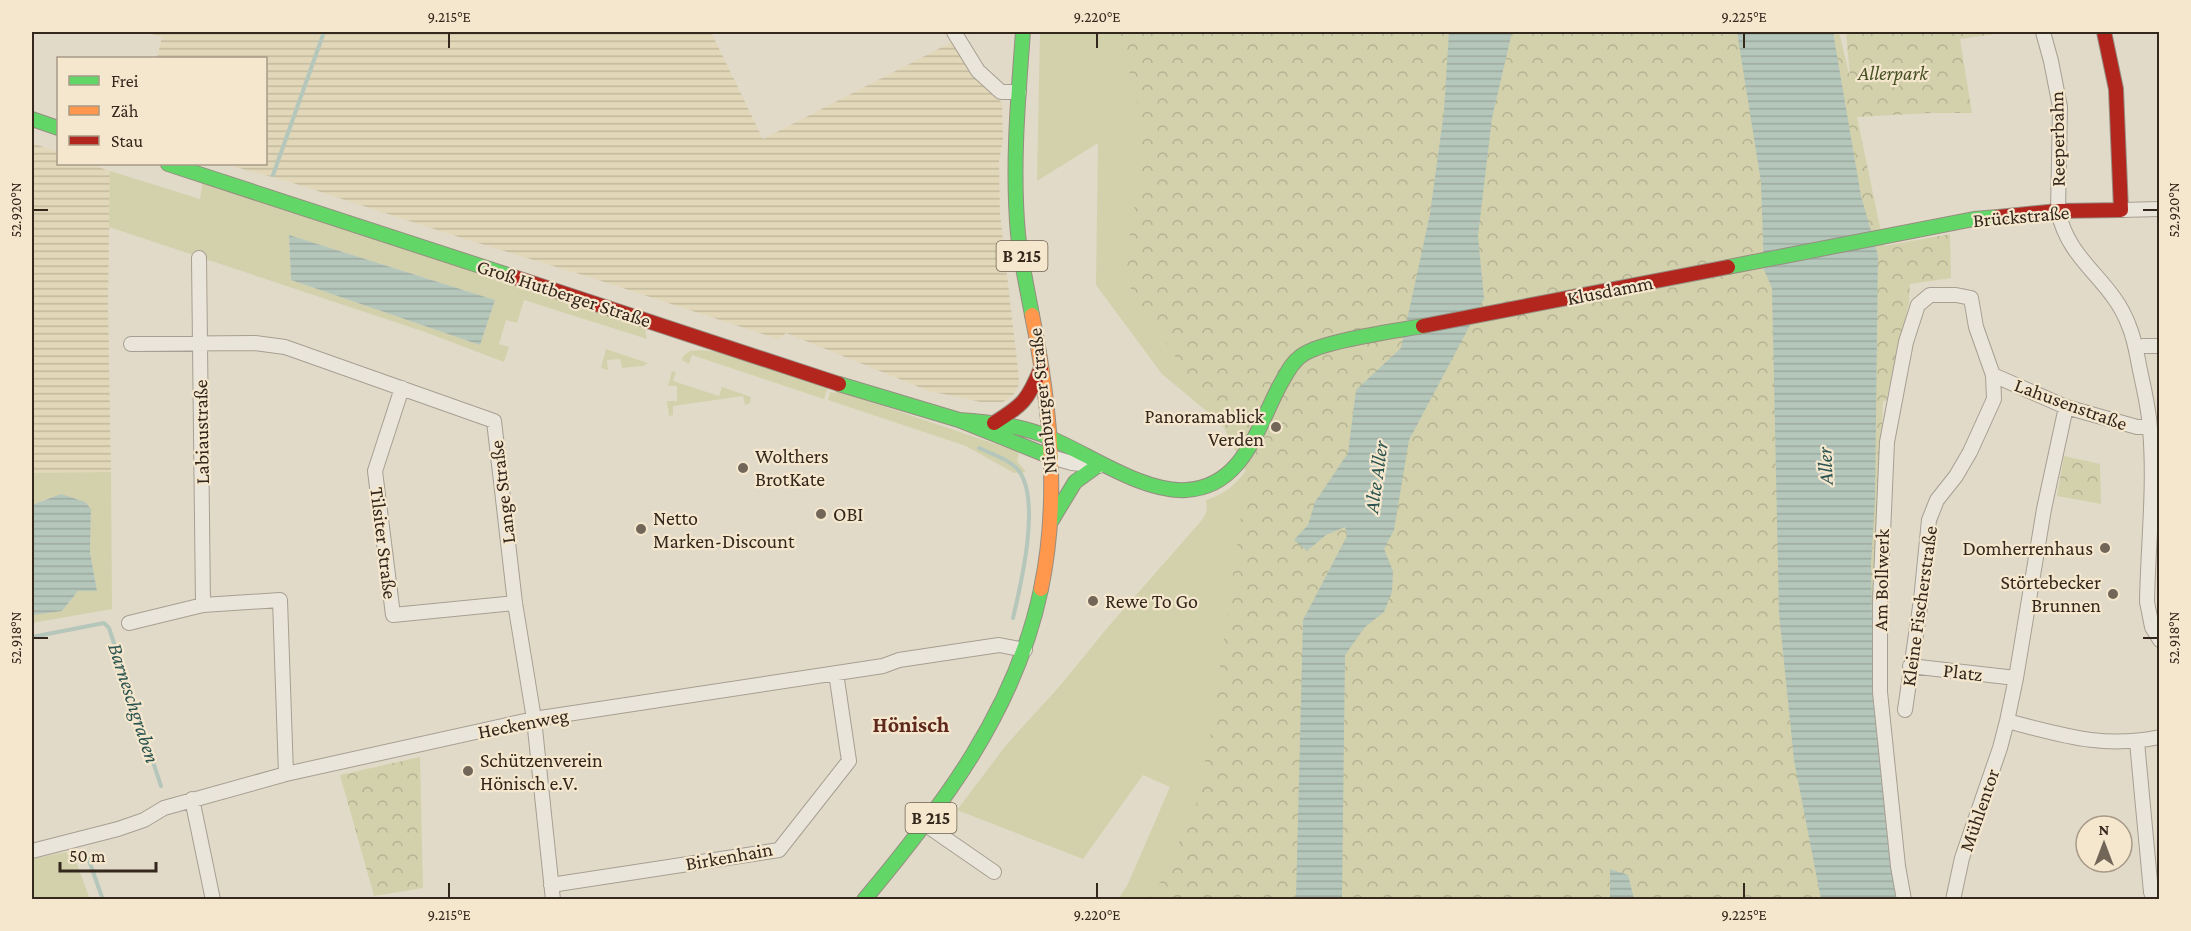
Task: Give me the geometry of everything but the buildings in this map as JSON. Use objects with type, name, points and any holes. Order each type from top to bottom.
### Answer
[{"type":"main road","name":"Nienburger Straße","points":[[864,900],[926,825],[970,764],[996,715],[1025,650],[1041,594],[1050,524],[1051,457],[1041,368],[1018,231],[1016,172],[1023,32]]},
{"type":"main road","points":[[2104,32],[2116,89],[2121,210]]},
{"type":"main road","points":[[32,119],[57,128]]},
{"type":"main road","name":"Groß Hutberger Straße","points":[[171,165],[832,382],[959,420],[1051,457]]},
{"type":"main road","name":"Brückstraße","points":[[1885,237],[1974,219],[2058,211],[2121,210]]},
{"type":"main road","name":"Klusdamm","points":[[1334,343],[1885,237]]},
{"type":"main road","name":"Groß Hutberger Straße","points":[[959,420],[1027,429],[1049,437],[1101,466],[1152,484],[1183,492],[1203,490],[1215,485],[1238,465],[1292,364],[1309,350],[1334,343]]},
{"type":"main road","points":[[994,423],[1019,407],[1030,394],[1041,368]]},
{"type":"main road","points":[[1050,524],[1071,485],[1087,471],[1101,466]]},
{"type":"street","points":[[954,32],[978,71],[1001,92],[1019,92]]},
{"type":"street","name":"Reeperbahn","points":[[2043,32],[2060,107],[2058,211],[2065,235],[2079,259],[2114,297],[2130,327],[2150,427],[2154,555],[2147,602],[2152,627],[2160,640]]},
{"type":"street","name":"Brückstraße","points":[[2121,210],[2160,209]]},
{"type":"street","name":"Labiaustraße","points":[[199,258],[203,605]]},
{"type":"street","name":"Am Bollwerk","points":[[1904,900],[1898,866],[1880,692],[1880,601],[1887,442],[1906,342],[1918,305],[1930,295],[1956,295],[1971,298],[1976,327],[1993,375]]},
{"type":"street","name":"Lange Straße","points":[[131,344],[255,343],[285,347],[494,421],[515,603],[534,719],[553,900]]},
{"type":"street","points":[[2143,346],[2160,346]]},
{"type":"street","name":"Lahusenstraße","points":[[1993,375],[2066,407],[2137,427],[2150,427]]},
{"type":"street","name":"Kleine Fischerstraße","points":[[1905,710],[1921,600],[1929,520],[1937,500],[1956,476],[1970,452],[1994,399],[1993,375]]},
{"type":"street","name":"Tilsiter Straße","points":[[402,388],[375,471],[393,615],[515,603]]},
{"type":"street","name":"Mühlentor","points":[[1953,900],[1962,858],[2007,721],[2044,509],[2066,407]]},
{"type":"street","name":"Groß Hutberger Straße","points":[[1051,457],[1072,463],[1101,466]]},
{"type":"street","points":[[129,623],[203,605],[280,600],[286,774]]},
{"type":"street","name":"Heckenweg","points":[[32,851],[118,830],[144,820],[164,808],[286,774],[534,719],[883,666],[899,660],[999,645],[1025,650]]},
{"type":"street","name":"Platz","points":[[1910,666],[2016,678]]},
{"type":"street","name":"Birkenhain","points":[[551,885],[779,850],[849,761],[836,673]]},
{"type":"street","points":[[2007,721],[2088,741],[2137,742],[2160,737]]},
{"type":"street","points":[[2137,742],[2151,892],[2154,900]]},
{"type":"street","points":[[192,800],[213,900]]},
{"type":"street","points":[[926,825],[994,872]]},
{"type":"shaded area","points":[[144,32],[711,32],[763,139],[952,42],[969,71],[1002,103],[1003,140],[999,161],[1000,214],[1019,378],[1018,387],[1013,395],[1003,402],[981,402],[929,391],[786,333],[778,339],[293,183],[229,165],[267,165],[267,57],[157,57],[162,37]]},
{"type":"shaded area","points":[[32,143],[57,152],[57,165],[92,165],[110,171],[108,303],[111,472],[32,473]]},
{"type":"green space","points":[[1040,32],[1449,32],[1240,439],[1162,374],[1096,285],[1098,143],[1037,181]]},
{"type":"green space","name":"Allerpark","points":[[1116,32],[1839,32],[1850,78],[1846,32],[2008,32],[1960,39],[1972,113],[1857,117],[1884,246],[1950,234],[1951,278],[1910,284],[1909,303],[1886,401],[1883,401],[1875,613],[1901,899],[1149,899],[1158,887],[1196,806],[1211,732],[1247,474],[1224,428],[1132,293],[1125,263],[1143,157],[1136,92]]},
{"type":"green space","points":[[110,171],[200,199],[203,180],[645,328],[647,339],[524,300],[517,323],[506,320],[499,344],[509,347],[504,362],[425,332],[109,227]],"holes":[[[289,235],[495,300],[480,345],[291,280]]]},
{"type":"green space","points":[[606,349],[648,363],[643,366],[622,368],[620,359],[607,360],[608,370],[601,368]]},
{"type":"green space","points":[[690,351],[719,352],[828,387],[824,399],[692,355],[689,364],[682,360],[683,356]]},
{"type":"green space","points":[[672,371],[676,372],[673,381],[719,396],[722,387],[751,397],[750,403],[745,405],[743,396],[673,406],[673,415],[669,416],[667,401],[677,401],[677,386],[668,386]]},
{"type":"green space","points":[[836,390],[1019,452],[1017,461],[1026,472],[1014,473],[966,446],[828,400],[830,392],[835,393]]},
{"type":"green space","points":[[2064,456],[2100,464],[2101,504],[2057,496]]},
{"type":"green space","points":[[1251,464],[1296,899],[1118,899],[1127,886],[1170,787],[1143,775],[1083,859],[957,810],[1007,744],[1202,520],[1207,511],[1206,500],[1232,486]]},
{"type":"green space","points":[[111,472],[112,609],[32,623],[32,614],[62,611],[78,591],[97,591],[90,552],[91,509],[49,498],[32,505],[32,473]]},
{"type":"green space","points":[[420,757],[423,888],[374,896],[340,775]]},
{"type":"green space","points":[[72,851],[90,899],[32,899],[32,859]]},
{"type":"water","name":"Alte Aller","points":[[1449,32],[1512,32],[1492,118],[1478,236],[1484,299],[1409,440],[1394,530],[1384,549],[1393,571],[1392,592],[1384,612],[1365,627],[1345,655],[1342,899],[1296,899],[1303,620],[1347,536],[1345,527],[1326,535],[1307,551],[1294,540],[1308,525],[1315,502],[1348,453],[1356,390],[1401,348],[1430,214],[1444,111]]},
{"type":"water","name":"Aller","points":[[1737,32],[1833,32],[1861,196],[1878,255],[1875,499],[1871,564],[1872,622],[1881,757],[1897,899],[1821,899],[1794,760],[1779,613],[1772,288],[1764,270],[1761,182]]},
{"type":"water","points":[[289,235],[495,300],[480,345],[291,280]]},
{"type":"water","points":[[61,494],[85,502],[91,509],[90,552],[97,591],[78,591],[62,611],[33,615],[32,505]]},
{"type":"water","points":[[1610,869],[1628,875],[1634,899],[1610,899]]},
{"type":"waterway","points":[[273,175],[324,32]]},
{"type":"waterway","points":[[979,448],[1011,464],[1019,471],[1025,485],[1029,522],[1024,564],[1013,618]]},
{"type":"waterway","name":"Barneschgraben","points":[[32,637],[104,623],[109,628],[161,786]]},
{"type":"waterway","name":"Barneschgraben","points":[[86,852],[103,900]]},
{"type":"traffic: fast","points":[[1023,32],[1016,133],[1016,209],[1032,315]]},
{"type":"traffic: fast","points":[[32,119],[57,128]]},
{"type":"traffic: fast","points":[[171,165],[511,276]]},
{"type":"traffic: fast","points":[[1728,267],[1974,219],[1998,217]]},
{"type":"traffic: fast","points":[[959,420],[1004,425],[1037,433],[1134,479],[1169,489],[1186,490],[1205,486],[1222,478],[1235,467],[1255,436],[1287,373],[1301,356],[1341,341],[1423,326]]},
{"type":"traffic: fast","points":[[839,384],[959,420],[1051,457]]},
{"type":"traffic: fast","points":[[1052,520],[1075,482],[1097,466]]},
{"type":"traffic: fast","points":[[864,900],[948,793],[995,716],[1014,676],[1041,589]]},
{"type":"traffic: slow","points":[[1032,315],[1044,383],[1050,452],[1050,521],[1041,589]]},
{"type":"traffic: jam","points":[[1998,217],[2058,211],[2121,210],[2116,89],[2104,32]]},
{"type":"traffic: jam","points":[[1423,326],[1728,267]]},
{"type":"traffic: jam","points":[[511,276],[839,384]]},
{"type":"traffic: jam","points":[[994,423],[1023,401],[1041,368]]},
{"type":"place","name":"Panoramablick Verden","points":[[1276,427]]},
{"type":"place","name":"Wolthers BrotKate","points":[[743,468]]},
{"type":"place","name":"OBI","points":[[821,514]]},
{"type":"place","name":"Netto Marken-Discount","points":[[641,529]]},
{"type":"place","name":"Domherrenhaus","points":[[2105,548]]},
{"type":"place","name":"Störtebecker Brunnen","points":[[2113,594]]},
{"type":"place","name":"Rewe To Go","points":[[1093,601]]},
{"type":"place","name":"Schützenverein Hönisch e.V.","points":[[468,771]]},
{"type":"district","name":"Hönisch","points":[[911,724]]}]
